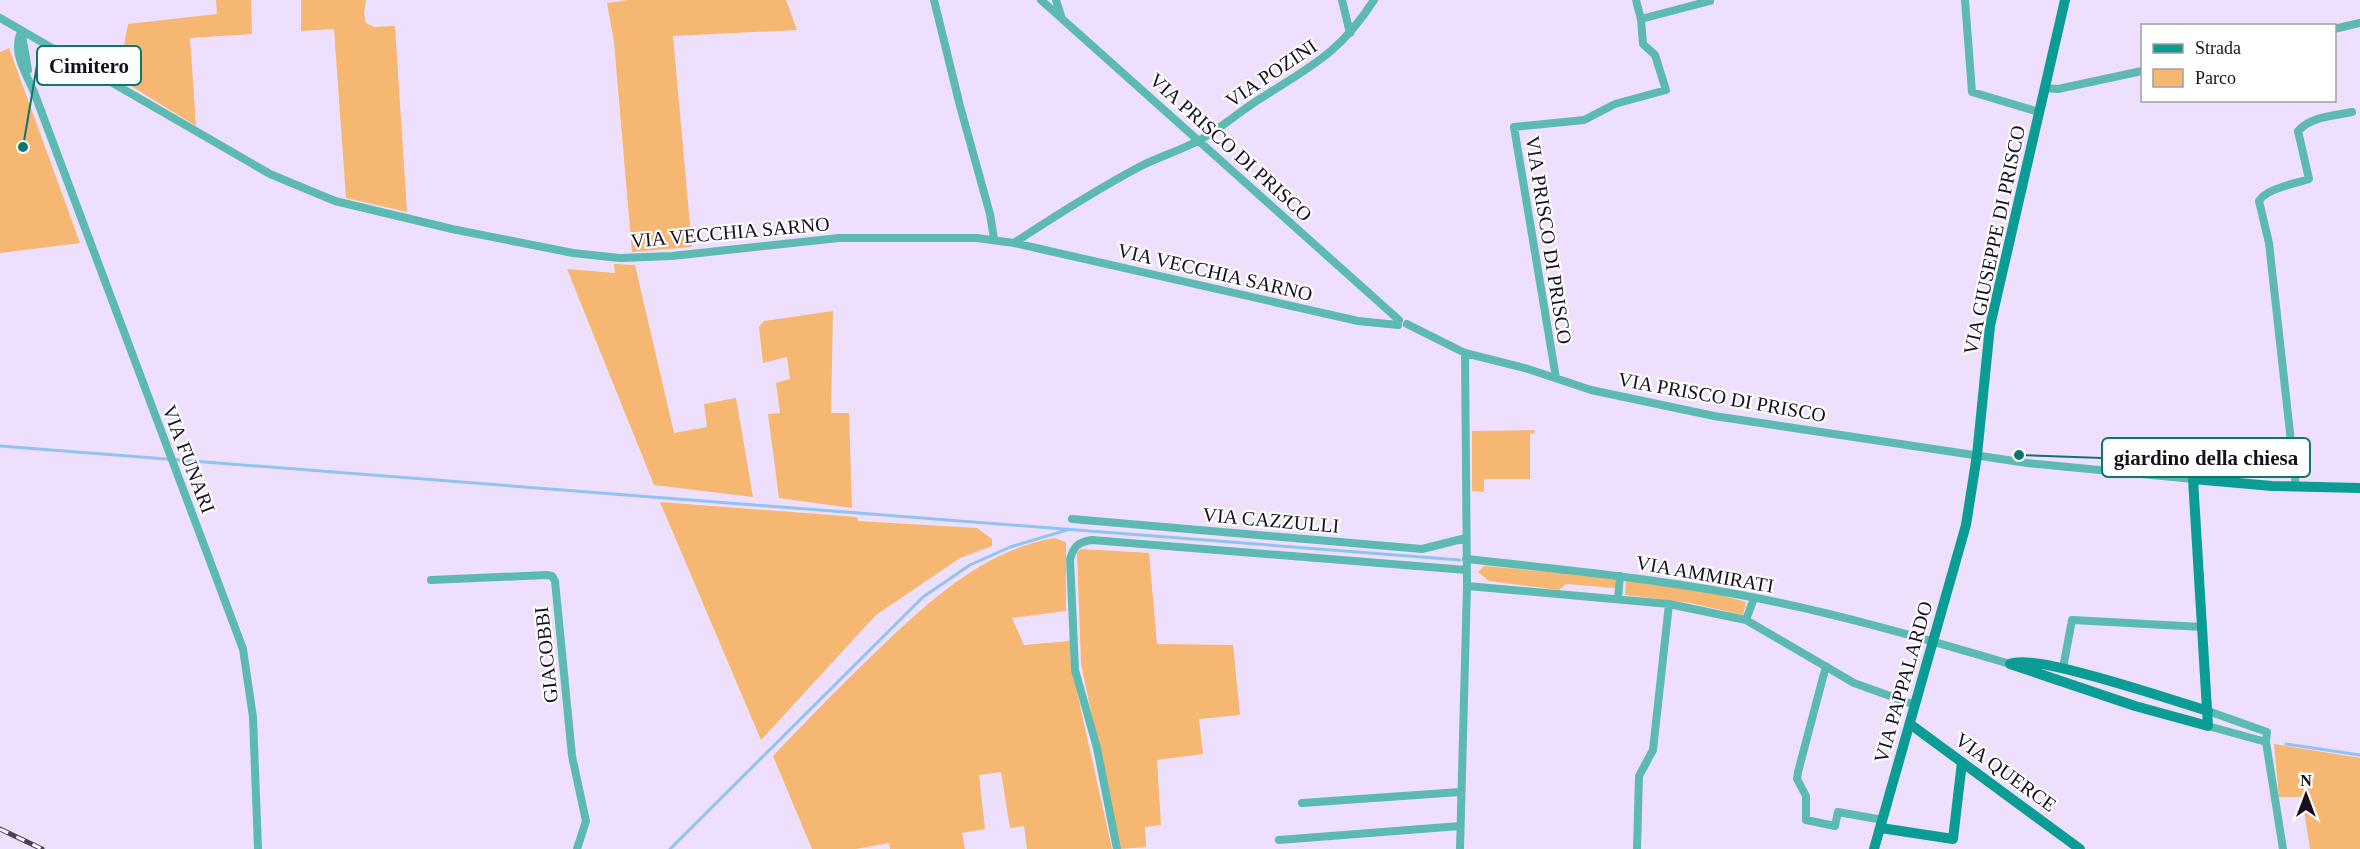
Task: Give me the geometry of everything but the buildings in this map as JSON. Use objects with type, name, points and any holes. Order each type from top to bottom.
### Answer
[{"type":"street","points":[[934,0],[990,214],[994,239]]},
{"type":"street","name":"VIA PRISCO DI PRISCO","points":[[1041,0],[1401,323],[1465,353],[1591,390],[1714,416],[2027,463],[2193,479]]},
{"type":"street","points":[[1056,0],[1062,19]]},
{"type":"street","points":[[1342,0],[1350,33]]},
{"type":"street","name":"VIA POZINI","points":[[1014,243],[1071,206],[1140,166],[1198,141],[1332,53],[1374,0]]},
{"type":"street","points":[[1636,0],[1641,19],[1710,1]]},
{"type":"street","points":[[1965,0],[1972,92],[2039,112]]},
{"type":"street","name":"VIA GIUSEPPE DI PRISCO","points":[[1966,525],[1977,455],[1990,326],[2065,0]]},
{"type":"street","name":"VIA VECCHIA SARNO","points":[[0,18],[270,174],[303,189],[380,213],[534,246],[620,258],[672,256],[839,238],[994,239],[1358,321],[1401,323]]},
{"type":"street","name":"VIA PRISCO DI PRISCO","points":[[1556,378],[1514,128],[1584,120],[1615,104],[1666,90],[1655,55],[1643,44],[1641,19]]},
{"type":"street","points":[[2336,29],[2360,23]]},
{"type":"street","name":"VIA FUNARI","points":[[21,31],[24,54],[34,92],[243,649],[253,717],[258,849]]},
{"type":"street","points":[[2044,88],[2058,89],[2141,72]]},
{"type":"street","points":[[2296,487],[2269,243],[2259,201],[2262,196],[2277,189],[2309,179],[2298,131],[2304,124],[2312,120],[2352,112]]},
{"type":"street","points":[[1460,849],[1467,586],[1465,353]]},
{"type":"street","points":[[2208,726],[2193,479],[2296,487],[2360,488]]},
{"type":"street","name":"VIA CAZZULLI","points":[[1072,519],[1422,549],[1466,538]]},
{"type":"street","name":"VIA PAPPALARDO","points":[[1874,849],[1966,525]]},
{"type":"street","points":[[1117,849],[1097,748],[1076,670],[1070,559],[1073,549],[1079,542],[1092,540],[1466,570]]},
{"type":"street","name":"VIA AMMIRATI","points":[[1466,559],[1620,576],[1754,598],[1934,641],[2010,664]]},
{"type":"street","name":"GIACOBBI","points":[[431,580],[552,576],[558,613],[572,756],[586,821],[578,849]]},
{"type":"street","points":[[1618,599],[1620,576]]},
{"type":"street","name":"VIA AMMIRATI","points":[[1467,586],[1669,604],[1746,620],[1854,683],[1916,705]]},
{"type":"street","points":[[1746,620],[1754,598]]},
{"type":"street","points":[[1637,849],[1639,776],[1653,750],[1669,604]]},
{"type":"street","points":[[2064,668],[2072,620],[2202,627]]},
{"type":"street","points":[[2010,664],[2021,660],[2064,668],[2263,728],[2268,736],[2266,742],[2283,849]]},
{"type":"street","points":[[2010,664],[2135,706],[2266,742]]},
{"type":"street","points":[[1826,666],[1797,779],[1806,796],[1806,820],[1835,826],[1838,812],[1952,844],[1962,762]]},
{"type":"street","name":"VIA QUERCE","points":[[1910,724],[2080,849]]},
{"type":"street","points":[[1302,803],[1460,792]]},
{"type":"street","points":[[1279,840],[1460,826]]},
{"type":"green space","points":[[216,0],[251,0],[252,34],[190,38],[196,126],[118,78],[128,24],[217,14]]},
{"type":"green space","points":[[301,0],[366,0],[364,14],[366,23],[374,27],[395,26],[407,212],[346,198],[334,29],[301,31]]},
{"type":"green space","points":[[627,0],[786,0],[797,30],[673,36],[692,247],[632,252],[614,42],[607,3]]},
{"type":"green space","points":[[9,48],[80,243],[0,253],[0,52]]},
{"type":"green space","points":[[614,264],[635,265],[674,433],[707,427],[704,404],[736,398],[753,497],[654,485],[567,269],[615,273]]},
{"type":"green space","points":[[833,311],[831,413],[849,413],[852,508],[779,498],[768,414],[780,413],[776,383],[790,379],[787,357],[763,363],[759,327],[764,321]]},
{"type":"green space","points":[[1534,430],[1535,433],[1530,434],[1530,479],[1484,479],[1484,492],[1472,491],[1472,431]]},
{"type":"green space","points":[[660,502],[857,517],[858,521],[977,528],[992,539],[992,546],[960,558],[876,615],[761,740]]},
{"type":"green space","points":[[1054,538],[1066,542],[1066,611],[1012,618],[1024,645],[1070,641],[1071,665],[1112,849],[1027,849],[1024,826],[1010,828],[1001,772],[979,775],[985,829],[962,833],[965,849],[890,849],[889,843],[856,849],[812,849],[773,756],[902,627],[941,594],[982,565],[1029,544]]},
{"type":"green space","points":[[1081,549],[1149,553],[1157,644],[1233,645],[1240,715],[1199,719],[1203,754],[1157,760],[1161,825],[1145,827],[1146,847],[1120,849],[1081,664],[1077,552]]},
{"type":"green space","points":[[1484,566],[1616,578],[1615,588],[1566,584],[1559,590],[1489,581],[1478,572]]},
{"type":"green space","points":[[1626,580],[1713,593],[1746,602],[1743,615],[1690,603],[1625,595]]},
{"type":"green space","points":[[2274,744],[2360,758],[2360,849],[2310,849],[2302,797],[2279,797]]},
{"type":"waterway","points":[[0,446],[1460,560]]},
{"type":"waterway","points":[[670,849],[923,597],[970,565],[1010,547],[1067,530]]},
{"type":"waterway","points":[[2286,744],[2360,755]]},
{"type":"railway","points":[[0,829],[42,849]]},
{"type":"place","name":"Cimitero","points":[[23,147]]},
{"type":"place","name":"giardino della chiesa","points":[[2019,455]]}]
